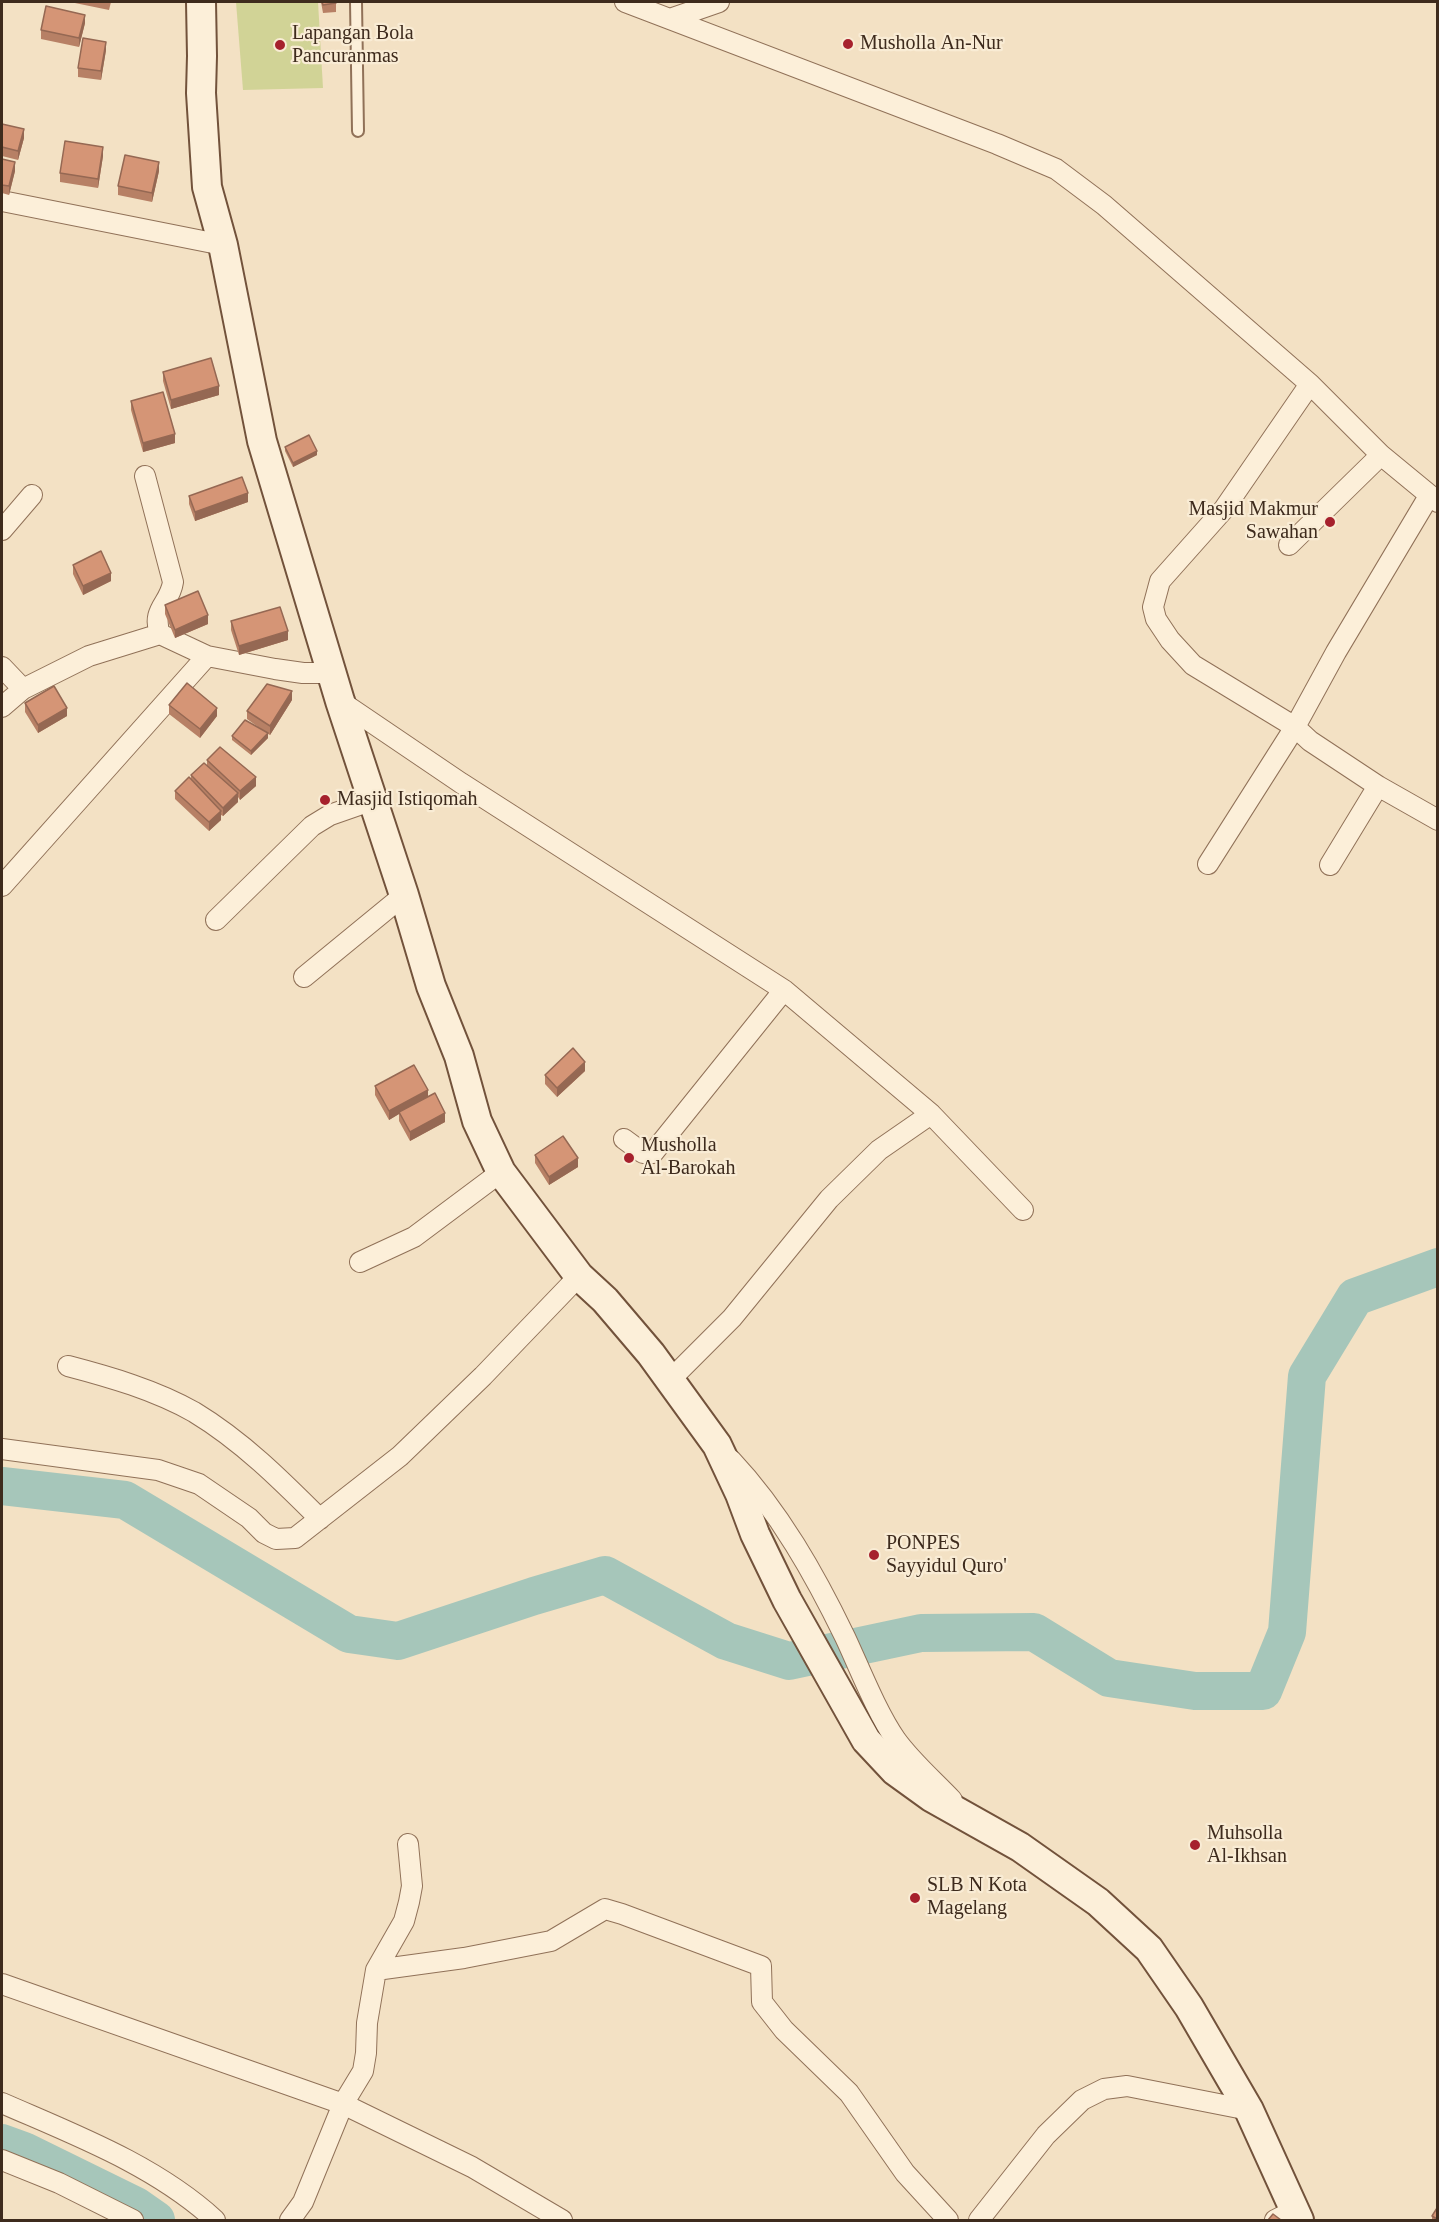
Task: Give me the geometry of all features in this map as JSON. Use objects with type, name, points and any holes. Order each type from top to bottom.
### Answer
[{"type":"street","points":[[201,2],[201,93],[207,187],[223,245],[262,441],[340,701],[404,895],[430,986],[459,1056],[477,1121],[501,1172],[579,1276],[605,1300],[671,1380],[717,1445],[752,1482],[775,1514],[828,1601],[863,1706],[866,1740],[894,1771],[931,1797],[1020,1847],[1098,1902],[1149,1949],[1189,2007],[1249,2110],[1290,2217]]},
{"type":"street","points":[[625,2],[997,144],[1056,169],[1104,205],[1310,384],[1381,454],[1433,499],[1336,652],[1295,728],[1208,864]]},
{"type":"street","points":[[670,19],[719,2]]},
{"type":"street","points":[[2,201],[223,245]]},
{"type":"street","points":[[1310,384],[1224,509],[1160,581],[1154,607],[1156,619],[1170,640],[1193,665],[1295,728],[1378,786],[1437,820]]},
{"type":"street","points":[[1289,545],[1381,454]]},
{"type":"street","points":[[145,476],[173,582],[172,590],[158,613],[156,623],[160,634]]},
{"type":"street","points":[[2,530],[32,495]]},
{"type":"street","points":[[2,707],[23,689],[89,656],[160,634],[207,656],[303,673],[332,673]]},
{"type":"street","points":[[2,885],[207,656]]},
{"type":"street","points":[[2,667],[23,689]]},
{"type":"street","points":[[340,701],[461,783],[784,990],[931,1114],[1023,1210]]},
{"type":"street","points":[[1330,865],[1378,786]]},
{"type":"street","points":[[216,920],[312,826],[330,815],[373,800]]},
{"type":"street","points":[[304,977],[404,895]]},
{"type":"street","points":[[624,1139],[643,1153],[653,1153],[784,990]]},
{"type":"street","points":[[671,1380],[732,1318],[829,1198],[879,1150],[931,1114]]},
{"type":"street","points":[[360,1262],[414,1237],[501,1172]]},
{"type":"street","points":[[2,1449],[158,1470],[199,1484],[249,1518],[264,1533],[276,1539],[295,1538],[400,1456],[483,1376],[579,1276]]},
{"type":"street","points":[[68,1366],[112,1378],[192,1411],[231,1436],[264,1463],[320,1519]]},
{"type":"street","points":[[717,1445],[787,1600],[863,1706]]},
{"type":"street","points":[[290,2220],[303,2202],[343,2104],[363,2071],[367,2023],[376,1970],[404,1921],[409,1902],[412,1886],[408,1844]]},
{"type":"street","points":[[376,1970],[464,1958],[551,1941],[605,1909],[761,1966],[762,2002],[784,2030],[849,2093],[905,2173],[948,2220]]},
{"type":"street","points":[[2,1984],[343,2104],[472,2167],[562,2220]]},
{"type":"street","points":[[979,2220],[1051,2130],[1082,2100],[1104,2089],[1127,2086],[1249,2110]]},
{"type":"street","points":[[2,2103],[92,2142],[160,2180],[215,2220]]},
{"type":"street","points":[[2,2160],[59,2183],[121,2217]]},
{"type":"lane","points":[[356,2],[358,131]]},
{"type":"green space","name":"Lapangan Bola Pancuranmas","points":[[236,2],[318,2],[323,88],[243,90]]},
{"type":"building","points":[[322,2],[336,2],[336,3],[323,5]]},
{"type":"building","points":[[46,6],[85,15],[79,38],[41,30]]},
{"type":"building","points":[[83,38],[106,42],[101,71],[78,68]]},
{"type":"building","points":[[2,124],[24,129],[18,151],[2,147]]},
{"type":"building","points":[[65,141],[103,147],[98,179],[60,173]]},
{"type":"building","points":[[125,155],[159,162],[152,193],[118,186]]},
{"type":"building","points":[[2,159],[15,162],[9,186],[2,185]]},
{"type":"building","points":[[211,358],[219,386],[171,400],[163,372]]},
{"type":"building","points":[[163,392],[175,434],[143,443],[131,401]]},
{"type":"building","points":[[309,435],[317,451],[293,463],[285,447]]},
{"type":"building","points":[[242,477],[248,493],[195,512],[189,496]]},
{"type":"building","points":[[101,551],[111,573],[83,586],[73,565]]},
{"type":"building","points":[[198,591],[208,615],[175,630],[165,605]]},
{"type":"building","points":[[280,607],[288,631],[239,646],[231,621]]},
{"type":"building","points":[[187,683],[217,708],[200,729],[169,705]]},
{"type":"building","points":[[267,684],[292,691],[270,726],[247,711]]},
{"type":"building","points":[[54,686],[67,708],[38,725],[25,703]]},
{"type":"building","points":[[245,720],[268,733],[251,751],[232,736]]},
{"type":"building","points":[[220,747],[256,777],[240,791],[207,760]]},
{"type":"building","points":[[204,763],[238,793],[223,808],[191,775]]},
{"type":"building","points":[[189,777],[221,811],[209,822],[175,791]]},
{"type":"building","points":[[573,1048],[585,1062],[557,1088],[545,1075]]},
{"type":"building","points":[[414,1065],[428,1090],[389,1111],[375,1086]]},
{"type":"building","points":[[435,1093],[445,1113],[410,1132],[399,1112]]},
{"type":"building","points":[[563,1136],[578,1158],[549,1177],[535,1155]]},
{"type":"building","points":[[1437,2208],[1437,2219],[1432,2216]]},
{"type":"building","points":[[1273,2214],[1281,2220],[1268,2220]]},
{"type":"waterway","points":[[2,1486],[125,1500],[349,1634],[398,1641],[605,1575],[726,1641],[789,1661],[921,1633],[1034,1632],[1109,1678],[1195,1691],[1263,1691],[1287,1632],[1307,1376],[1355,1297],[1438,1267]]},
{"type":"waterway","points":[[2,2143],[24,2151],[136,2206],[156,2220]]},
{"type":"place","name":"Musholla An-Nur","points":[[848,44]]},
{"type":"place","name":"Lapangan Bola Pancuranmas","points":[[280,45]]},
{"type":"place","name":"Masjid Makmur Sawahan","points":[[1330,522]]},
{"type":"place","name":"Masjid Istiqomah","points":[[325,800]]},
{"type":"place","name":"Musholla Al-Barokah","points":[[629,1158]]},
{"type":"place","name":"PONPES Sayyidul Quro'","points":[[874,1555]]},
{"type":"place","name":"Muhsolla Al-Ikhsan","points":[[1195,1845]]},
{"type":"place","name":"SLB N Kota Magelang","points":[[915,1898]]}]
